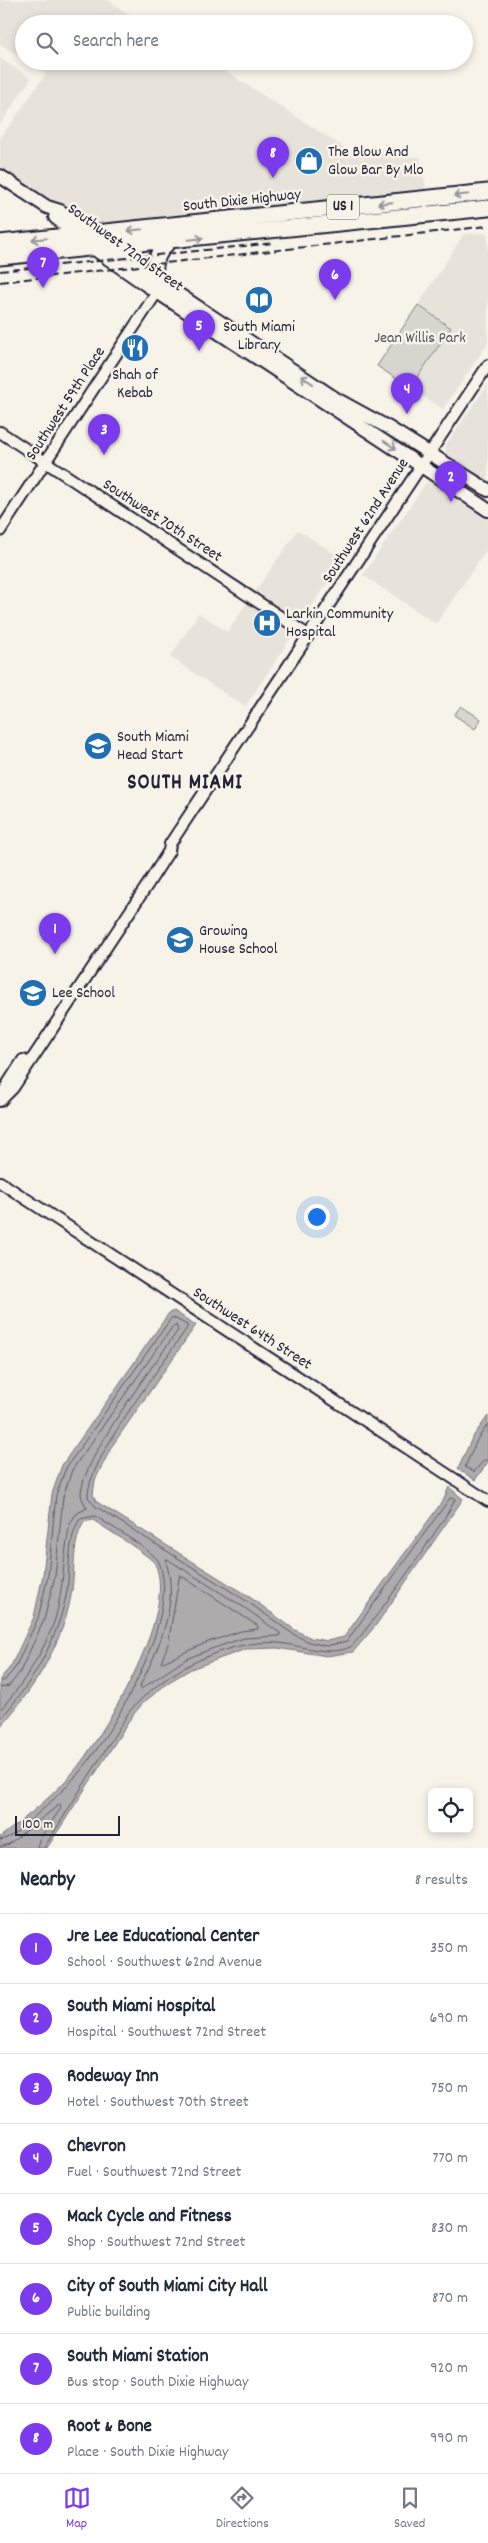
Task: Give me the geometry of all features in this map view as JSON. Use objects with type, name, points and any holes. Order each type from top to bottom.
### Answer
[{"type":"highway","name":"South Dixie Highway","points":[[0,257],[94,241],[488,192]]},
{"type":"highway","points":[[413,216],[424,209],[434,198],[438,204],[452,212]]},
{"type":"highway","name":"South Dixie Highway","points":[[0,243],[78,236],[112,247],[488,208]]},
{"type":"highway","points":[[155,277],[154,268],[157,255],[168,242]]},
{"type":"main road","name":"Southwest 72nd Street","points":[[0,176],[47,208],[56,219],[78,236]]},
{"type":"main road","name":"Southwest 72nd Street","points":[[47,208],[60,212],[157,292],[488,510]]},
{"type":"main road","name":"Southwest 72nd Street","points":[[112,247],[178,294],[336,399],[488,490]]},
{"type":"main road","points":[[157,292],[166,289],[178,294]]},
{"type":"street","name":"Southwest 59th Place","points":[[0,532],[157,292]]},
{"type":"street","name":"Southwest 62nd Avenue","points":[[1,1100],[17,1081],[148,884],[169,851],[170,844],[488,365]]},
{"type":"street","name":"Southwest 70th Street","points":[[0,432],[308,635]]},
{"type":"street","name":"Southwest 64th Street","points":[[0,1182],[488,1501]]},
{"type":"shaded area","points":[[0,0],[108,0],[130,15],[15,15],[15,53],[0,44]]},
{"type":"shaded area","points":[[0,58],[15,68],[15,70],[19,70],[31,78],[0,125]]},
{"type":"shaded area","points":[[40,70],[224,70],[356,155],[420,157],[427,194],[93,229],[0,166],[0,139],[46,74]]},
{"type":"shaded area","points":[[488,233],[488,343],[443,409],[410,388],[451,328],[418,305],[464,234]]},
{"type":"shaded area","points":[[488,384],[488,548],[436,624],[363,575],[445,455],[446,445]]},
{"type":"shaded area","name":"Larkin Community Hospital","points":[[298,530],[343,559],[245,707],[170,657],[199,613],[227,632]]},
{"type":"green space","name":"Jean Willis Park","points":[[418,305],[451,328],[410,388],[377,366]]},
{"type":"green space","points":[[461,706],[481,719],[475,729],[454,715]]},
{"type":"water","points":[[174,1311],[196,1325],[112,1446],[95,1480],[93,1495],[97,1502],[251,1598],[295,1630],[311,1638],[327,1641],[344,1637],[444,1499],[449,1487],[463,1499],[376,1625],[353,1652],[327,1656],[277,1648],[246,1649],[191,1669],[169,1682],[143,1703],[133,1715],[47,1848],[0,1848],[0,1837],[52,1795],[79,1765],[92,1747],[122,1697],[137,1668],[149,1638],[157,1610],[160,1585],[155,1564],[136,1548],[93,1520],[84,1522],[77,1538],[72,1590],[68,1609],[55,1646],[36,1680],[0,1727],[0,1679],[11,1666],[34,1617],[43,1575],[52,1494],[62,1465],[169,1313]]},
{"type":"water","points":[[488,1416],[488,1462],[475,1480],[458,1469],[472,1438]]},
{"type":"railway","points":[[0,282],[488,226]]},
{"type":"railway","points":[[0,271],[274,243]]},
{"type":"place","name":"The Blow And Glow Bar By Mlo","points":[[309,161]]},
{"type":"place","name":"Root & Bone","points":[[273,178]]},
{"type":"place","name":"South Miami Station","points":[[43,288]]},
{"type":"place","name":"South Miami Library","points":[[259,300]]},
{"type":"place","name":"City of South Miami City Hall","points":[[335,300]]},
{"type":"place","name":"Shah of Kebab","points":[[135,348]]},
{"type":"place","name":"Mack Cycle and Fitness","points":[[199,351]]},
{"type":"place","name":"Chevron","points":[[407,414]]},
{"type":"place","name":"Rodeway Inn","points":[[104,455]]},
{"type":"place","name":"South Miami Hospital","points":[[451,502]]},
{"type":"place","name":"Larkin Community Hospital","points":[[267,623]]},
{"type":"place","name":"South Miami Head Start","points":[[98,746]]},
{"type":"place","name":"Growing House School","points":[[180,940]]},
{"type":"place","name":"Jre Lee Educational Center","points":[[55,954]]},
{"type":"place","name":"Lee School","points":[[33,993]]},
{"type":"district","name":"SOUTH MIAMI","points":[[185,784]]}]
